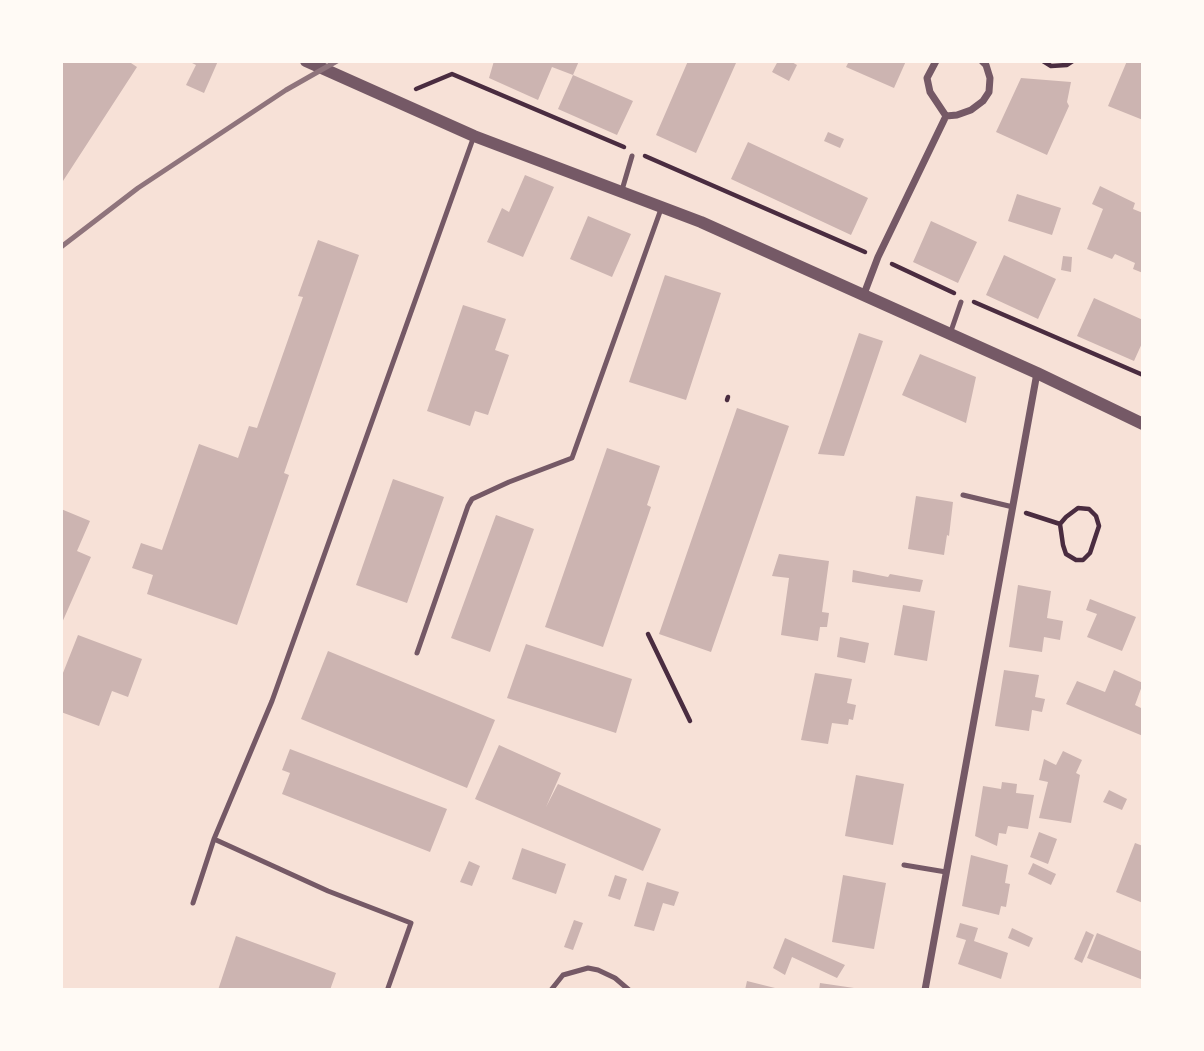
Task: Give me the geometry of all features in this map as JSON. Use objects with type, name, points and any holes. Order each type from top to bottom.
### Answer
[{"type":"street","points":[[306,61],[474,136],[662,206],[864,294],[1143,424]]},
{"type":"street","points":[[936,61],[927,78],[930,92],[946,116]]},
{"type":"street","points":[[946,116],[971,110],[983,101],[989,92],[990,78],[982,61]]},
{"type":"street","points":[[864,294],[878,257],[946,116]]},
{"type":"street","points":[[925,990],[1037,373]]},
{"type":"lane","points":[[193,904],[214,839],[272,701],[474,136]]},
{"type":"lane","points":[[622,191],[634,154]]},
{"type":"lane","points":[[417,653],[472,499],[572,458],[662,206]]},
{"type":"lane","points":[[950,334],[961,299]]},
{"type":"lane","points":[[962,495],[1013,507]]},
{"type":"lane","points":[[214,839],[328,891],[411,923],[388,988]]},
{"type":"lane","points":[[904,865],[946,873]]},
{"type":"lane","points":[[551,990],[563,975],[588,968],[615,978],[629,990]]},
{"type":"path","points":[[1042,61],[1051,66],[1067,65],[1073,61]]},
{"type":"path","points":[[405,85],[417,90],[452,74],[629,149]]},
{"type":"path","points":[[634,154],[878,257],[961,299]]},
{"type":"path","points":[[970,300],[1143,375]]},
{"type":"path","points":[[1078,508],[1086,508],[1096,516],[1099,526],[1090,552],[1083,560],[1076,560],[1066,554],[1060,524],[1078,508]]},
{"type":"path","points":[[1026,513],[1060,524]]},
{"type":"path","points":[[648,634],[690,721]]},
{"type":"building","points":[[61,61],[128,61],[137,67],[63,181],[61,180]]},
{"type":"building","points":[[188,61],[218,61],[204,93],[186,85],[196,65]]},
{"type":"building","points":[[494,61],[579,61],[573,75],[552,67],[538,100],[489,78]]},
{"type":"building","points":[[688,61],[736,63],[696,153],[656,135]]},
{"type":"building","points":[[778,61],[790,61],[797,65],[789,81],[772,72]]},
{"type":"building","points":[[849,61],[906,61],[894,88],[846,67]]},
{"type":"building","points":[[1127,61],[1143,61],[1143,120],[1108,106]]},
{"type":"building","points":[[573,75],[633,101],[617,135],[558,109]]},
{"type":"building","points":[[1021,78],[1071,82],[1067,102],[1069,106],[1047,155],[996,132]]},
{"type":"building","points":[[828,132],[844,139],[840,148],[824,141]]},
{"type":"building","points":[[748,142],[868,198],[851,235],[731,179]]},
{"type":"building","points":[[525,175],[554,187],[523,257],[487,242],[502,208],[509,212]]},
{"type":"building","points":[[1100,186],[1135,203],[1133,209],[1143,213],[1143,273],[1133,269],[1135,263],[1115,254],[1112,259],[1087,249],[1103,209],[1092,204]]},
{"type":"building","points":[[1017,194],[1061,208],[1052,235],[1008,221]]},
{"type":"building","points":[[588,216],[631,234],[612,277],[570,259]]},
{"type":"building","points":[[931,221],[977,242],[958,283],[913,262]]},
{"type":"building","points":[[318,240],[359,255],[284,473],[289,475],[237,625],[147,594],[153,575],[132,568],[141,543],[162,550],[199,444],[238,458],[249,426],[257,428],[303,297],[298,296]]},
{"type":"building","points":[[1004,255],[1056,279],[1038,319],[986,295]]},
{"type":"building","points":[[1063,256],[1072,257],[1071,272],[1061,270]]},
{"type":"building","points":[[665,275],[721,293],[686,400],[629,382]]},
{"type":"building","points":[[1094,298],[1143,320],[1143,341],[1134,361],[1077,336]]},
{"type":"building","points":[[463,305],[506,319],[495,350],[509,355],[488,415],[475,411],[470,426],[427,411]]},
{"type":"building","points":[[859,333],[883,341],[844,456],[818,454]]},
{"type":"building","points":[[920,354],[976,377],[966,423],[902,395]]},
{"type":"building","points":[[737,408],[789,426],[711,652],[659,634]]},
{"type":"building","points":[[607,448],[660,466],[647,505],[651,507],[603,647],[545,627]]},
{"type":"building","points":[[393,479],[444,497],[407,603],[356,585]]},
{"type":"building","points":[[916,496],[953,502],[944,555],[908,549]]},
{"type":"building","points":[[61,509],[90,521],[77,551],[91,557],[61,625]]},
{"type":"building","points":[[496,515],[534,529],[490,652],[451,638]]},
{"type":"building","points":[[779,554],[829,561],[822,612],[829,613],[827,627],[820,627],[818,641],[781,635],[789,578],[772,576]]},
{"type":"building","points":[[853,570],[923,580],[920,592],[884,587],[852,582]]},
{"type":"building","points":[[1018,585],[1051,591],[1047,618],[1063,621],[1060,640],[1044,637],[1042,652],[1009,647]]},
{"type":"building","points":[[1090,599],[1136,617],[1122,651],[1087,637],[1097,614],[1086,610]]},
{"type":"building","points":[[903,605],[935,611],[927,661],[894,655]]},
{"type":"building","points":[[78,635],[142,659],[128,697],[112,691],[99,726],[61,712],[61,678]]},
{"type":"building","points":[[840,637],[869,643],[865,663],[837,657]]},
{"type":"building","points":[[526,644],[632,679],[616,733],[507,698]]},
{"type":"building","points":[[328,651],[495,720],[467,788],[301,719]]},
{"type":"building","points":[[1004,670],[1039,675],[1035,697],[1045,699],[1042,712],[1032,710],[1029,731],[995,726]]},
{"type":"building","points":[[1114,670],[1143,683],[1135,705],[1143,709],[1143,736],[1066,704],[1077,681],[1105,692]]},
{"type":"building","points":[[815,673],[852,679],[847,703],[856,705],[853,720],[849,719],[848,725],[832,723],[828,744],[801,740]]},
{"type":"building","points":[[499,745],[561,773],[546,807],[558,784],[661,829],[643,871],[475,799]]},
{"type":"building","points":[[290,749],[447,809],[430,852],[282,794],[290,773],[282,770]]},
{"type":"building","points":[[1063,751],[1082,760],[1076,773],[1080,775],[1071,823],[1039,818],[1048,782],[1039,780],[1044,759],[1056,765]]},
{"type":"building","points":[[856,775],[904,784],[893,845],[845,836]]},
{"type":"building","points":[[1002,782],[1017,784],[1016,793],[1034,795],[1028,829],[1008,826],[1006,834],[999,833],[997,846],[975,836],[983,786],[1001,789]]},
{"type":"building","points":[[1109,790],[1127,799],[1122,810],[1103,802]]},
{"type":"building","points":[[1039,832],[1057,839],[1048,864],[1030,857]]},
{"type":"building","points":[[1135,843],[1143,846],[1143,903],[1116,892]]},
{"type":"building","points":[[522,848],[566,864],[556,894],[512,879]]},
{"type":"building","points":[[971,855],[1008,865],[1005,883],[1010,884],[1006,907],[1001,906],[999,915],[962,906]]},
{"type":"building","points":[[469,861],[480,866],[472,886],[460,882]]},
{"type":"building","points":[[1033,863],[1056,874],[1051,885],[1028,874]]},
{"type":"building","points":[[615,875],[627,879],[620,900],[608,896]]},
{"type":"building","points":[[843,875],[886,883],[874,949],[832,942]]},
{"type":"building","points":[[647,882],[679,892],[674,906],[663,903],[654,931],[634,926]]},
{"type":"building","points":[[574,920],[583,923],[573,950],[564,947]]},
{"type":"building","points":[[960,923],[978,928],[974,941],[1008,953],[1001,979],[958,964],[966,940],[956,937]]},
{"type":"building","points":[[1012,928],[1033,938],[1029,947],[1008,938]]},
{"type":"building","points":[[1086,931],[1094,935],[1082,963],[1074,959]]},
{"type":"building","points":[[1097,933],[1143,952],[1143,980],[1087,958]]},
{"type":"building","points":[[236,936],[336,973],[330,990],[218,990]]},
{"type":"building","points":[[785,938],[845,965],[837,978],[792,957],[785,975],[773,968]]},
{"type":"building","points":[[747,981],[779,989],[779,990],[745,990]]},
{"type":"building","points":[[820,983],[854,988],[854,990],[819,990]]},
{"type":"railway","points":[[61,247],[138,188],[286,90],[337,61]]}]
